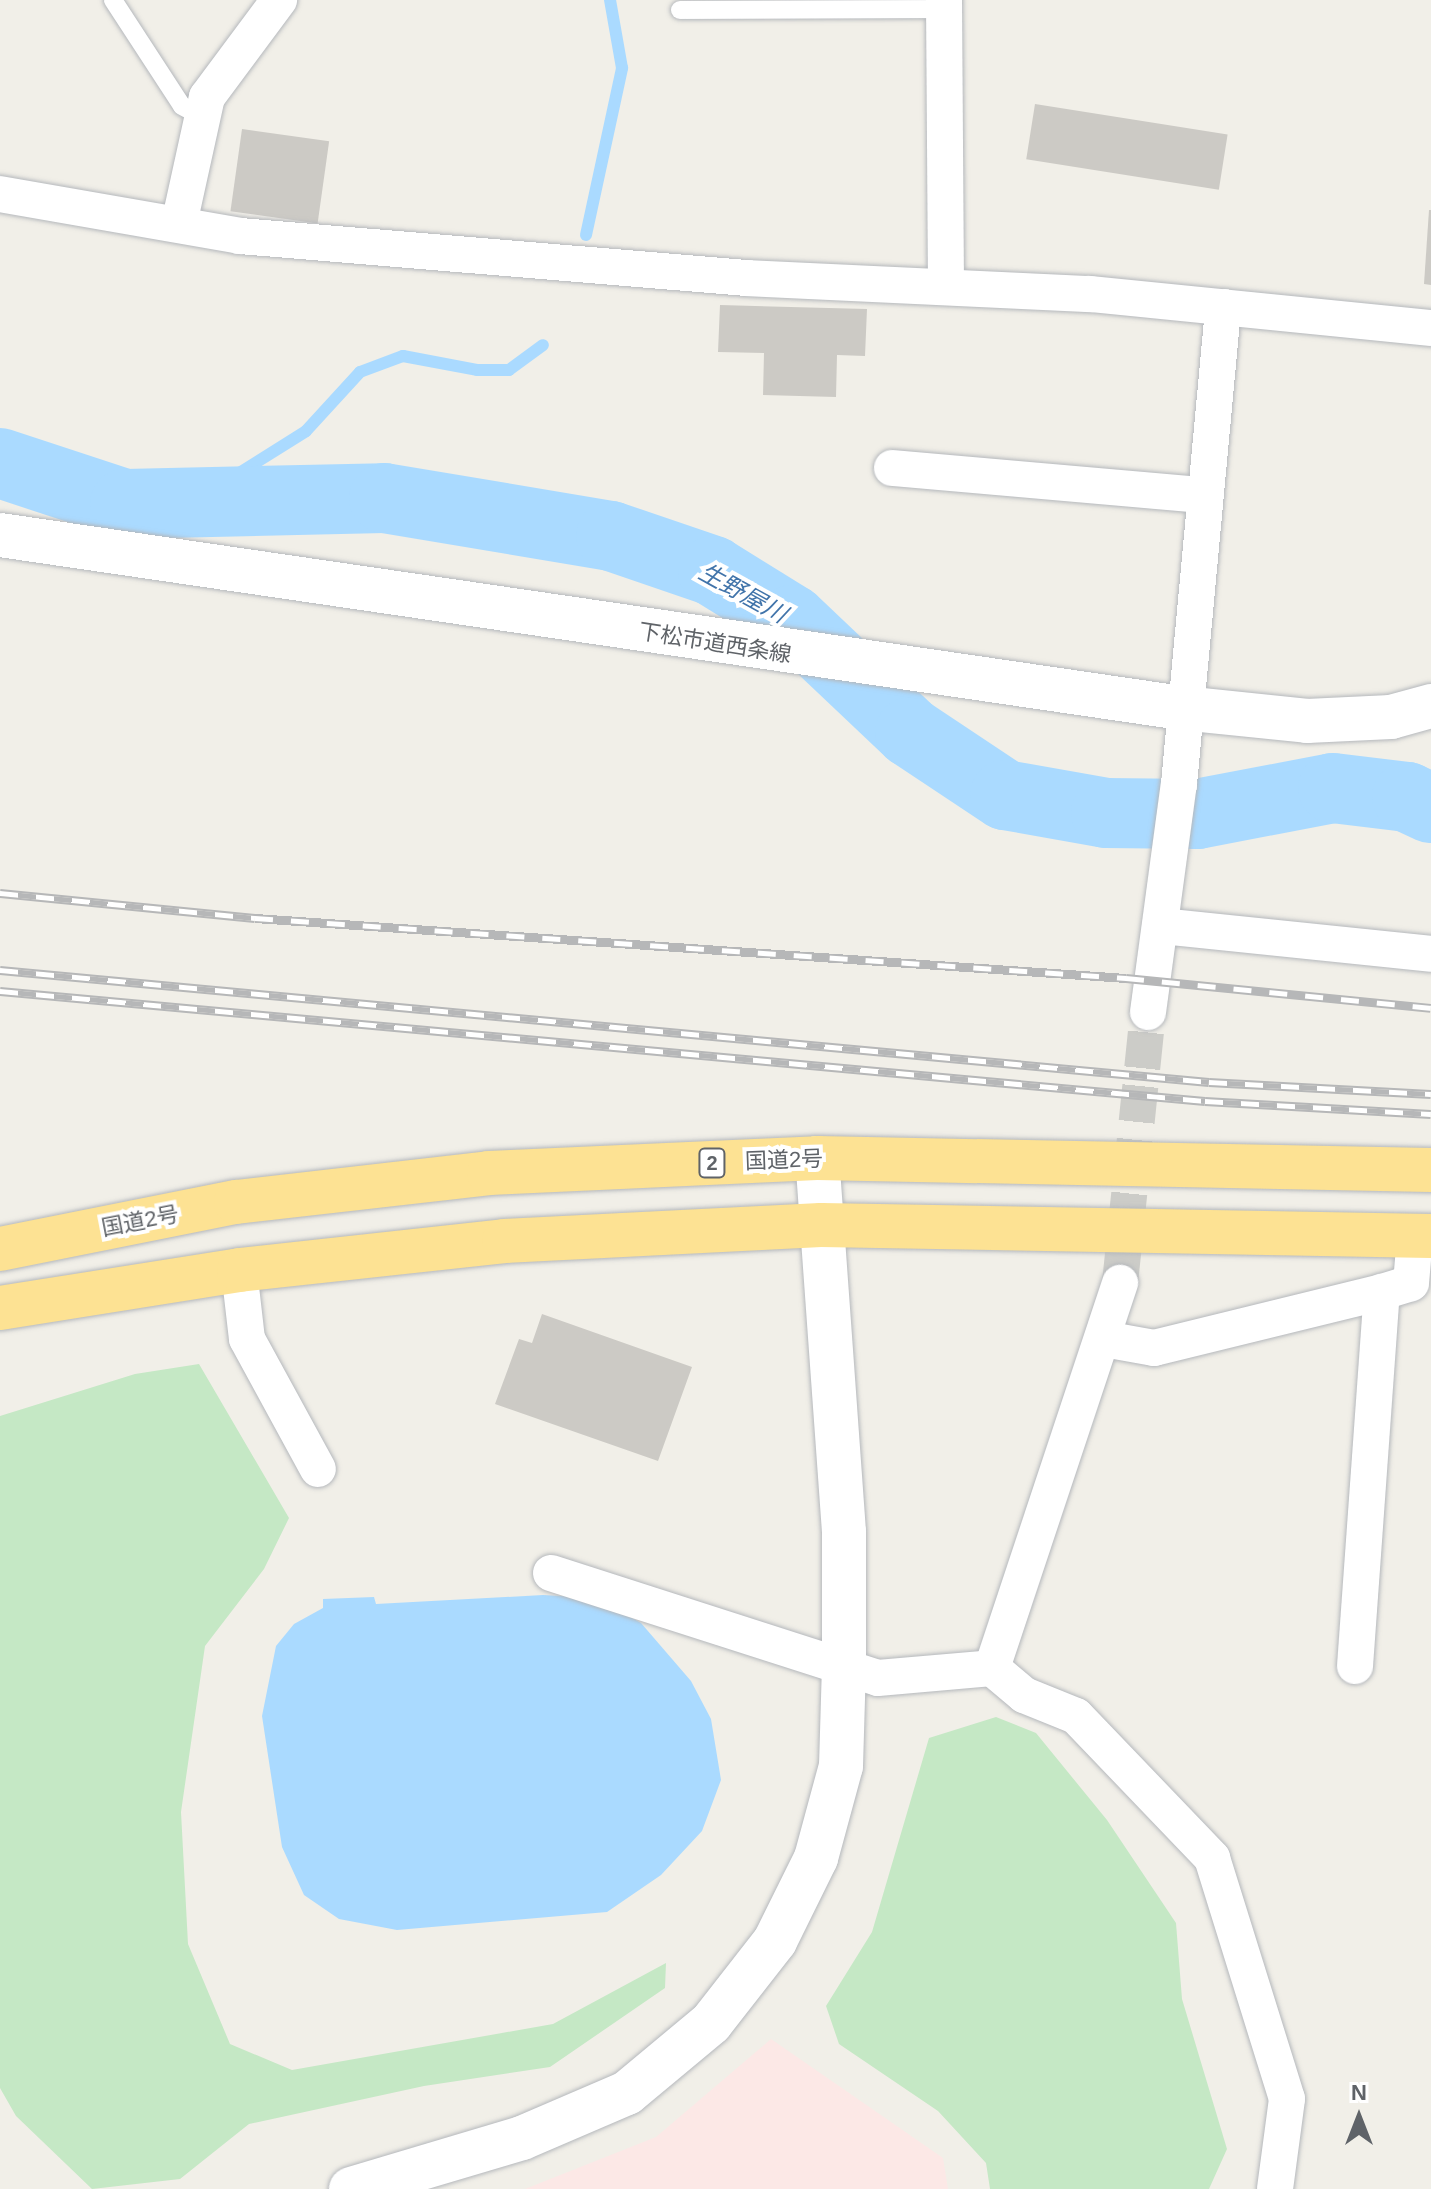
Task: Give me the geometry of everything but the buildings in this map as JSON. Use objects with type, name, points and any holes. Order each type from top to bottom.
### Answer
[{"type":"highway","name":"国道2号","points":[[0,1249],[236,1202],[489,1173],[817,1158],[1431,1170]]},
{"type":"highway","points":[[0,1308],[239,1270],[504,1241],[821,1225],[1423,1236]]},
{"type":"street","points":[[179,224],[207,97],[279,0]]},
{"type":"street","points":[[944,5],[946,287]]},
{"type":"street","points":[[0,194],[240,236],[747,278],[946,287],[1223,307],[1431,328]]},
{"type":"street","points":[[1148,1012],[1179,784],[1182,708],[1202,495],[1214,442],[1223,307]]},
{"type":"street","points":[[892,468],[1202,495]]},
{"type":"street","name":"下松市道西条線","points":[[0,535],[910,672],[1182,708],[1307,721],[1391,717],[1431,706]]},
{"type":"street","points":[[1161,926],[1431,954]]},
{"type":"street","points":[[351,2189],[522,2138],[627,2093],[711,2023],[775,1941],[816,1858],[841,1766],[844,1667],[844,1532],[817,1158]]},
{"type":"street","points":[[1104,1339],[1154,1348],[1411,1283],[1423,1236]]},
{"type":"street","points":[[239,1270],[247,1339],[318,1469]]},
{"type":"street","points":[[992,1668],[1104,1339],[1120,1283]]},
{"type":"street","points":[[1355,1666],[1382,1292]]},
{"type":"street","points":[[551,1573],[878,1678],[992,1668],[1024,1695],[1076,1716],[1212,1858],[1287,2099],[1275,2189]]},
{"type":"lane","points":[[113,0],[182,106],[203,117]]},
{"type":"lane","points":[[680,10],[944,5]]},
{"type":"shaded area","points":[[771,2039],[943,2158],[948,2189],[525,2189],[656,2137]]},
{"type":"green space","points":[[199,1364],[289,1518],[264,1569],[205,1646],[181,1812],[188,1944],[230,2044],[292,2070],[553,2024],[666,1963],[665,1988],[550,2067],[424,2086],[249,2124],[180,2179],[92,2189],[16,2116],[0,2088],[0,1416],[135,1374]]},
{"type":"green space","points":[[996,1717],[1036,1733],[1107,1820],[1176,1923],[1182,1999],[1227,2149],[1209,2189],[990,2189],[986,2163],[938,2111],[839,2044],[826,2006],[872,1932],[929,1738]]},
{"type":"water","points":[[543,1595],[597,1598],[641,1623],[691,1681],[711,1719],[721,1780],[702,1831],[661,1875],[607,1912],[397,1930],[339,1919],[304,1895],[282,1847],[262,1716],[276,1646],[294,1624],[323,1608],[323,1599],[374,1597],[376,1604]]},
{"type":"waterway","points":[[586,235],[622,68],[610,0]]},
{"type":"waterway","points":[[193,502],[306,431],[360,372],[403,356],[477,370],[509,370],[543,345]]},
{"type":"waterway","name":"生野屋川","points":[[0,463],[125,504],[384,498],[611,536],[713,571],[792,620],[910,732],[1005,795],[1106,813],[1197,814],[1333,788],[1407,797],[1431,808]]},
{"type":"tunnel","points":[[1120,1283],[1148,1012]]},
{"type":"railway","points":[[0,893],[255,918],[1126,978],[1431,1008]]},
{"type":"railway","points":[[0,970],[1209,1082],[1431,1094]]},
{"type":"railway","points":[[0,991],[1205,1101],[1431,1114]]}]
